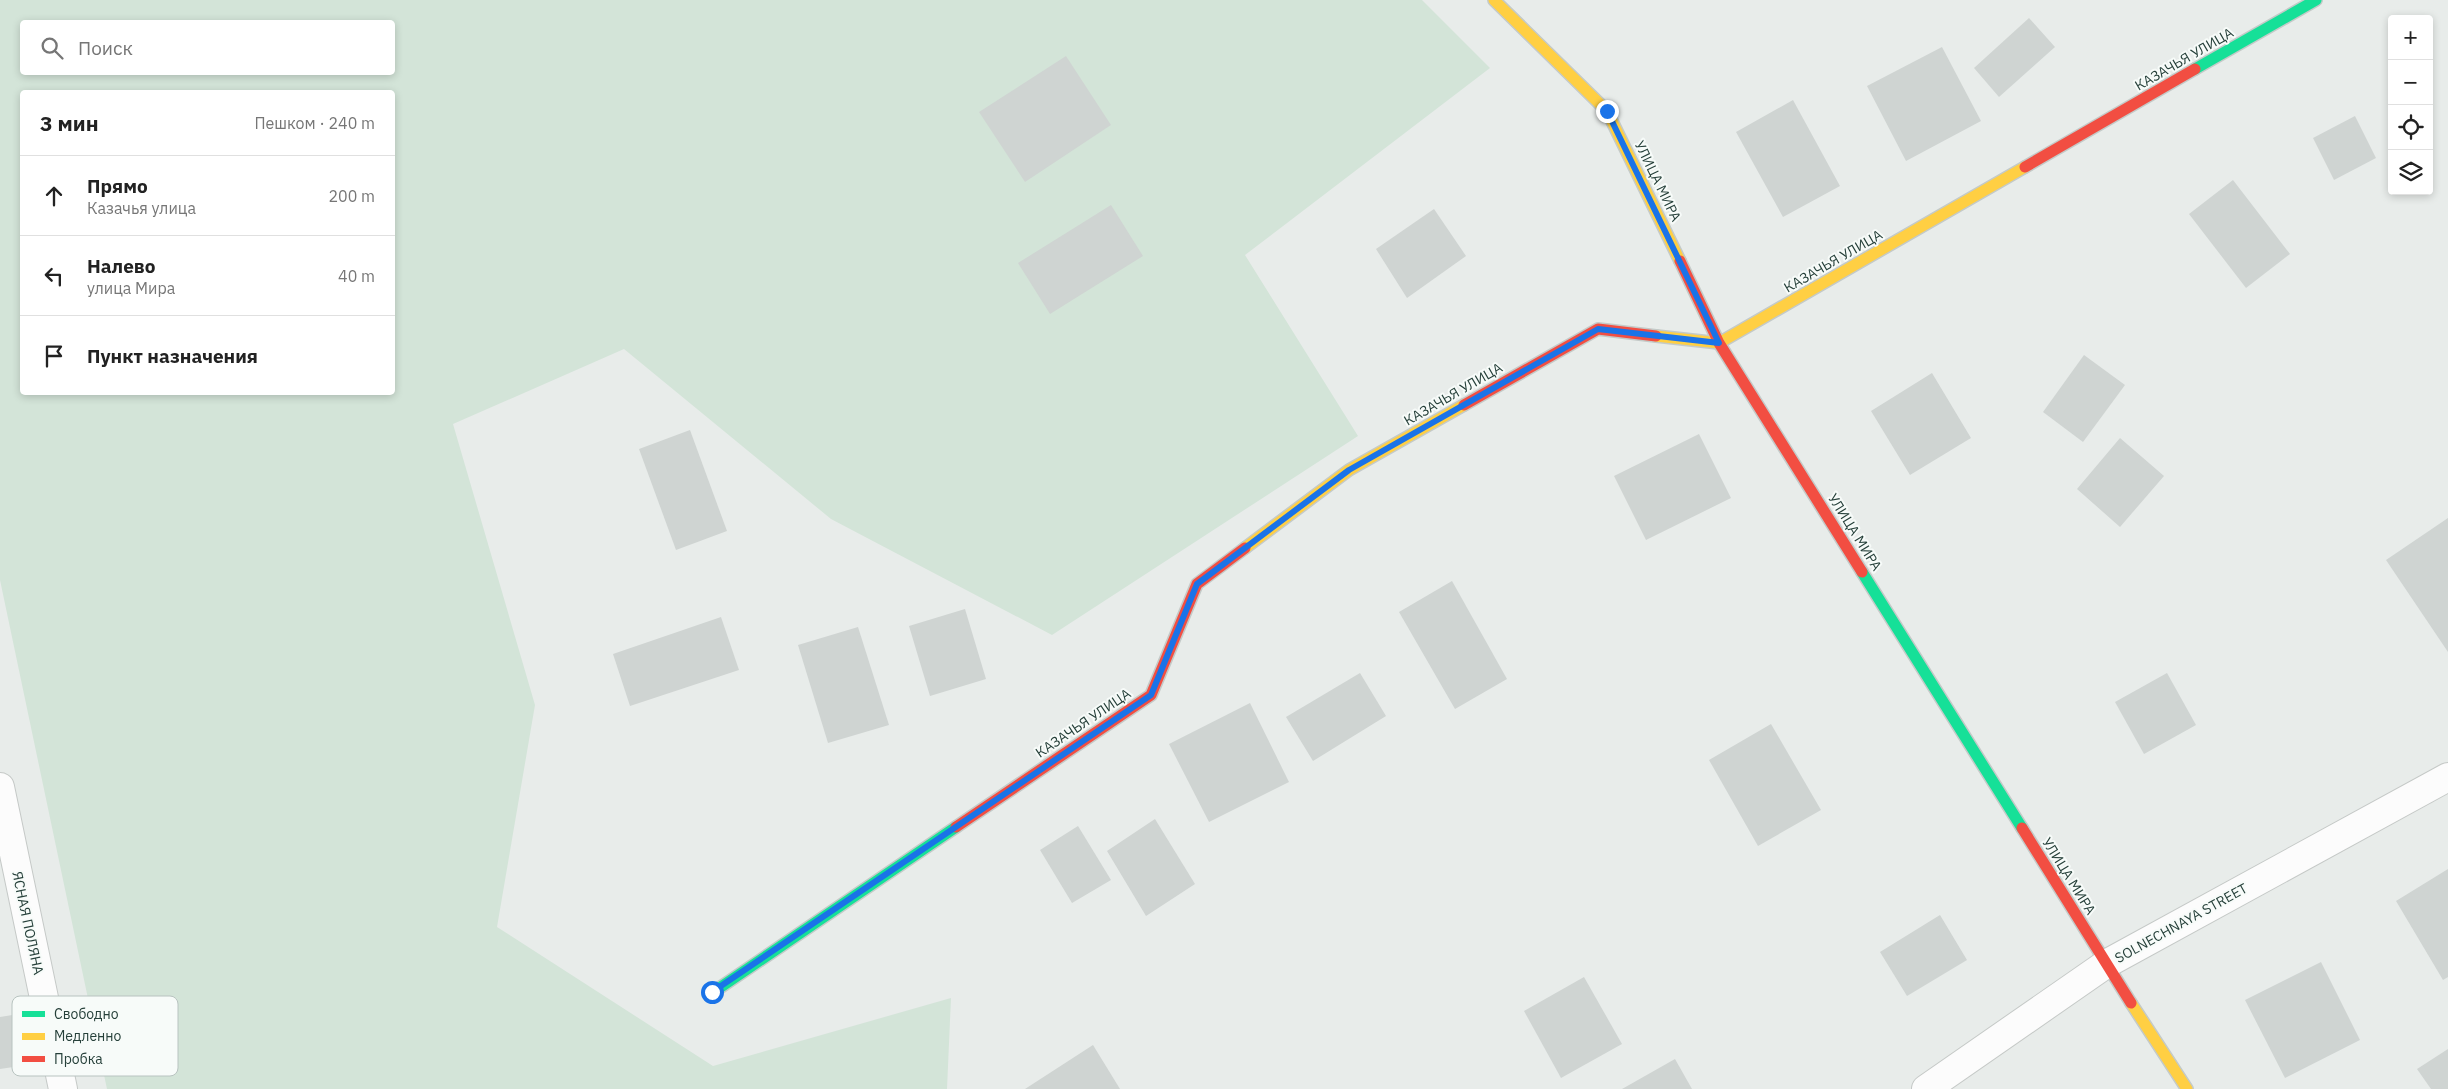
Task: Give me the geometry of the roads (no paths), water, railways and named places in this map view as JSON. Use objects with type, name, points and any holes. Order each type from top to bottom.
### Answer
[{"type":"street","name":"УЛИЦА МИРА","points":[[1494,0],[1607,111],[1719,343],[2106,964],[2188,1089]]},
{"type":"street","name":"КАЗАЧЬЯ УЛИЦА","points":[[712,992],[1151,695],[1197,584],[1349,470],[1598,329],[1719,343],[2316,0]]},
{"type":"street","name":"SOLNECHNAYA STREET","points":[[1926,1089],[2106,964],[2448,777]]},
{"type":"street","name":"ЯСНАЯ ПОЛЯНА","points":[[0,787],[44,996]]},
{"type":"street","name":"ЯСНАЯ ПОЛЯНА","points":[[60,1076],[63,1089]]}]
